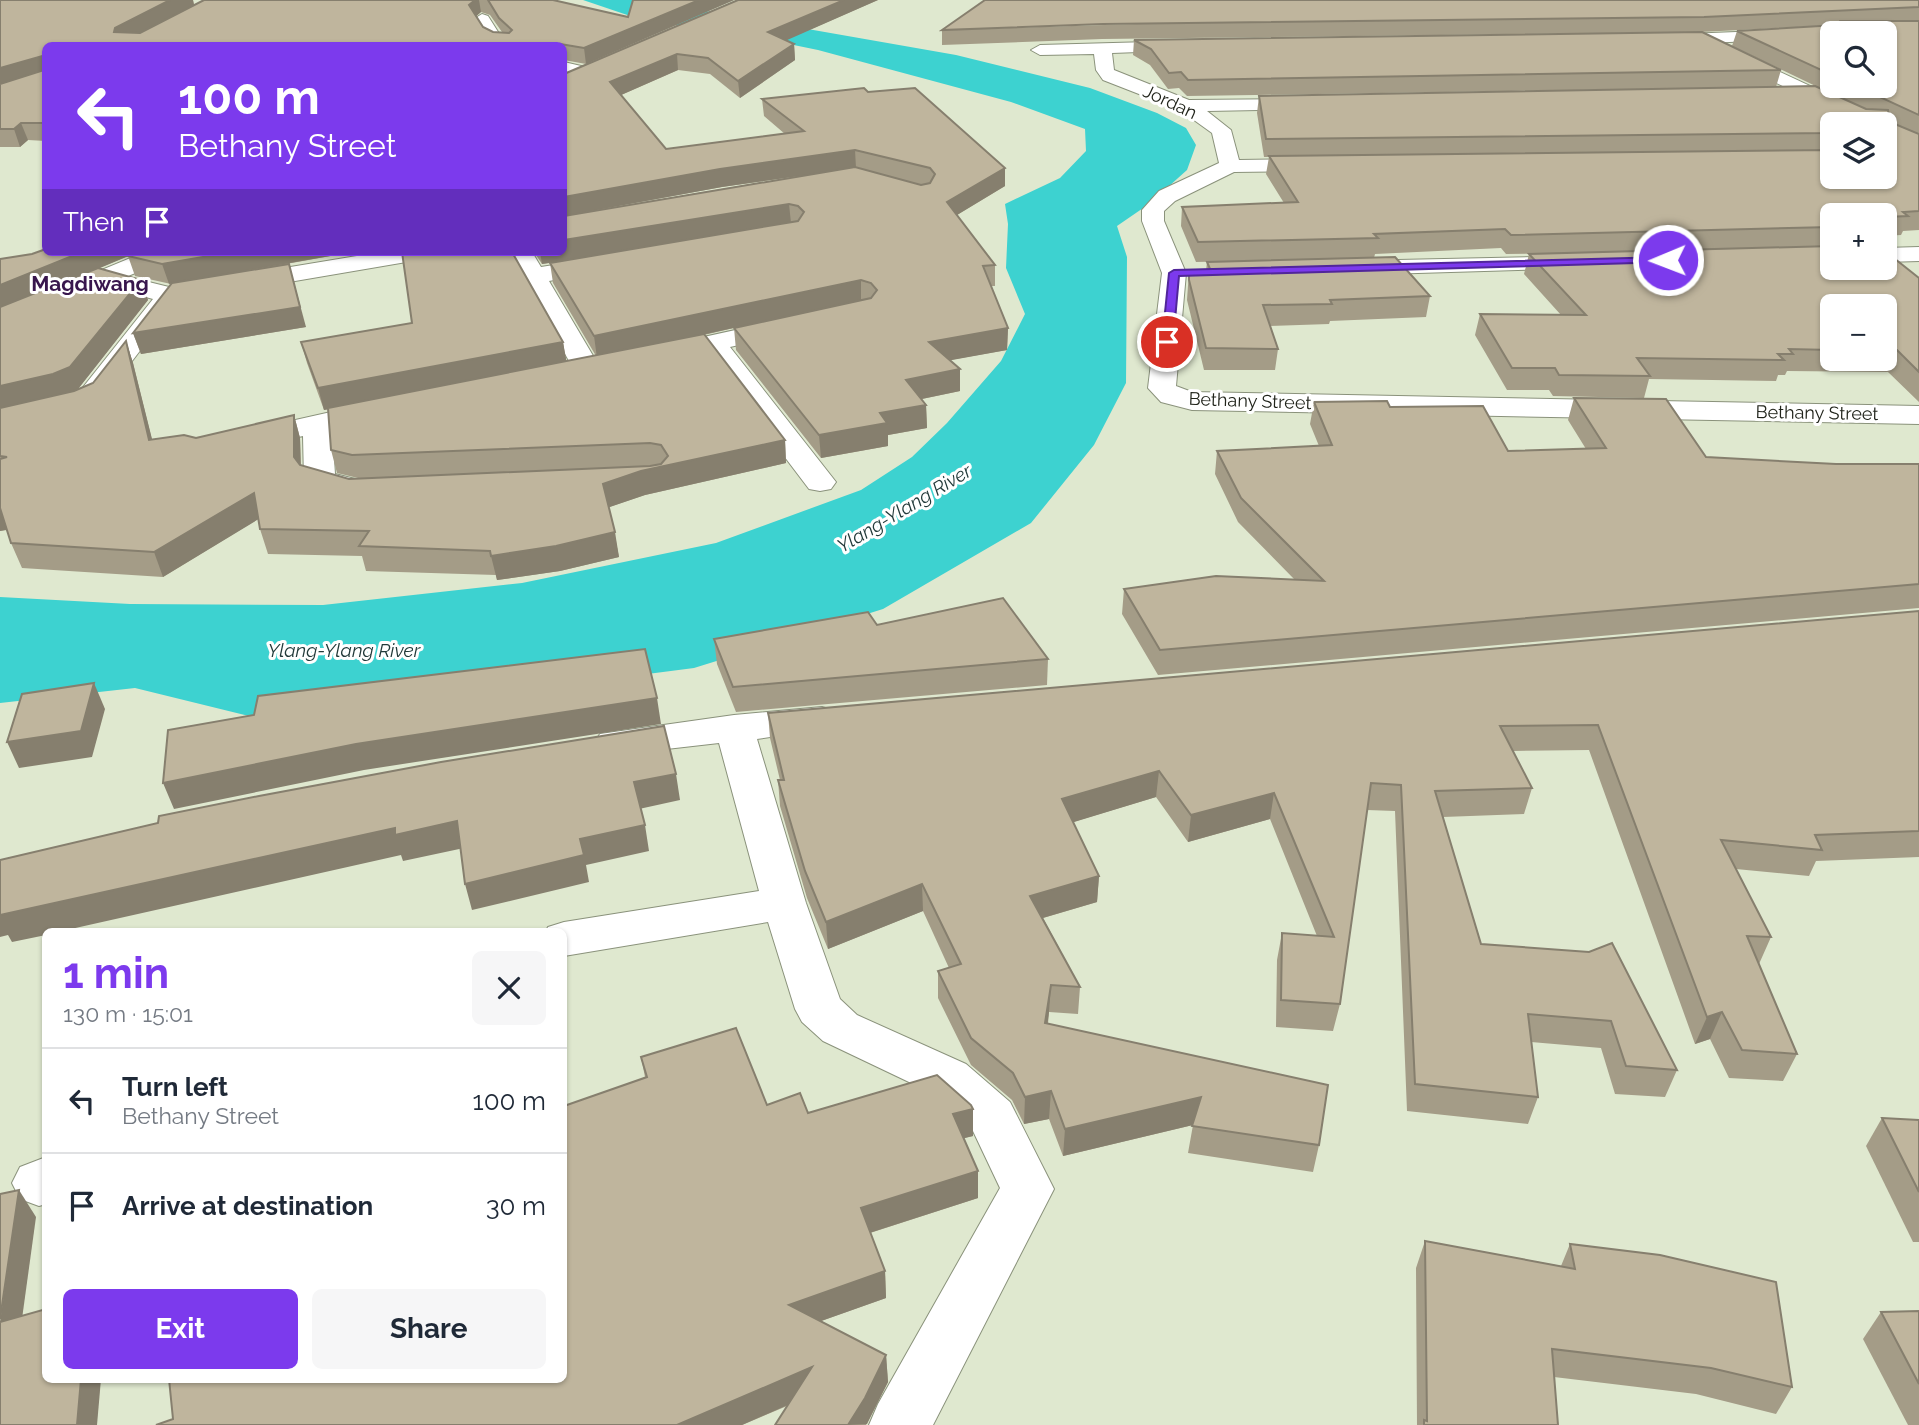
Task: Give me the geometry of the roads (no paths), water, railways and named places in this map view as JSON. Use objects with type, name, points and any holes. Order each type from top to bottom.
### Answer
[{"type":"street","points":[[482,19],[499,42]]},
{"type":"street","points":[[1646,40],[1804,34]]},
{"type":"street","points":[[1700,40],[1852,112]]},
{"type":"street","points":[[1040,50],[1197,45]]},
{"type":"street","name":"Jordan","points":[[1102,47],[1105,70],[1109,76],[1187,106],[1221,130],[1230,166]]},
{"type":"street","points":[[567,67],[594,70],[567,83]]},
{"type":"street","points":[[1773,95],[1815,94]]},
{"type":"street","points":[[1187,106],[1327,103]]},
{"type":"street","points":[[1230,166],[1339,165]]},
{"type":"street","name":"Bethany Street","points":[[1230,166],[1167,196],[1153,210],[1153,221],[1188,273],[1162,388],[1171,396],[1192,401],[1919,415]]},
{"type":"street","points":[[1897,255],[1919,254]]},
{"type":"street","points":[[0,321],[156,256]]},
{"type":"street","points":[[104,278],[169,295],[400,256]]},
{"type":"street","points":[[522,256],[600,368],[810,321]]},
{"type":"street","points":[[534,276],[622,261]]},
{"type":"street","points":[[1325,269],[1599,262]]},
{"type":"street","points":[[0,422],[72,405],[90,397],[169,295]]},
{"type":"street","points":[[713,343],[820,482]]},
{"type":"street","points":[[229,444],[317,422],[412,404]]},
{"type":"street","points":[[317,422],[320,480],[356,491],[383,489]]},
{"type":"street","points":[[582,748],[734,727],[856,716]]},
{"type":"street","points":[[734,727],[784,904],[819,1009],[840,1028],[948,1078],[992,1117],[1027,1189],[900,1425]]},
{"type":"street","points":[[567,939],[784,904]]},
{"type":"water","name":"Ylang-Ylang River","points":[[583,0],[643,0],[956,55],[1090,88],[1157,113],[1186,128],[1196,145],[1187,170],[1149,204],[1117,226],[1127,257],[1126,383],[1094,445],[1031,523],[883,609],[694,668],[265,720],[135,688],[0,703],[0,597],[130,604],[323,605],[522,583],[716,543],[861,490],[912,457],[947,423],[1001,361],[1025,314],[1006,268],[1008,224],[1005,204],[1060,178],[1086,151],[1085,129],[1011,102],[818,50],[735,33],[645,21]]},
{"type":"district","name":"Magdiwang","points":[[90,284]]}]
